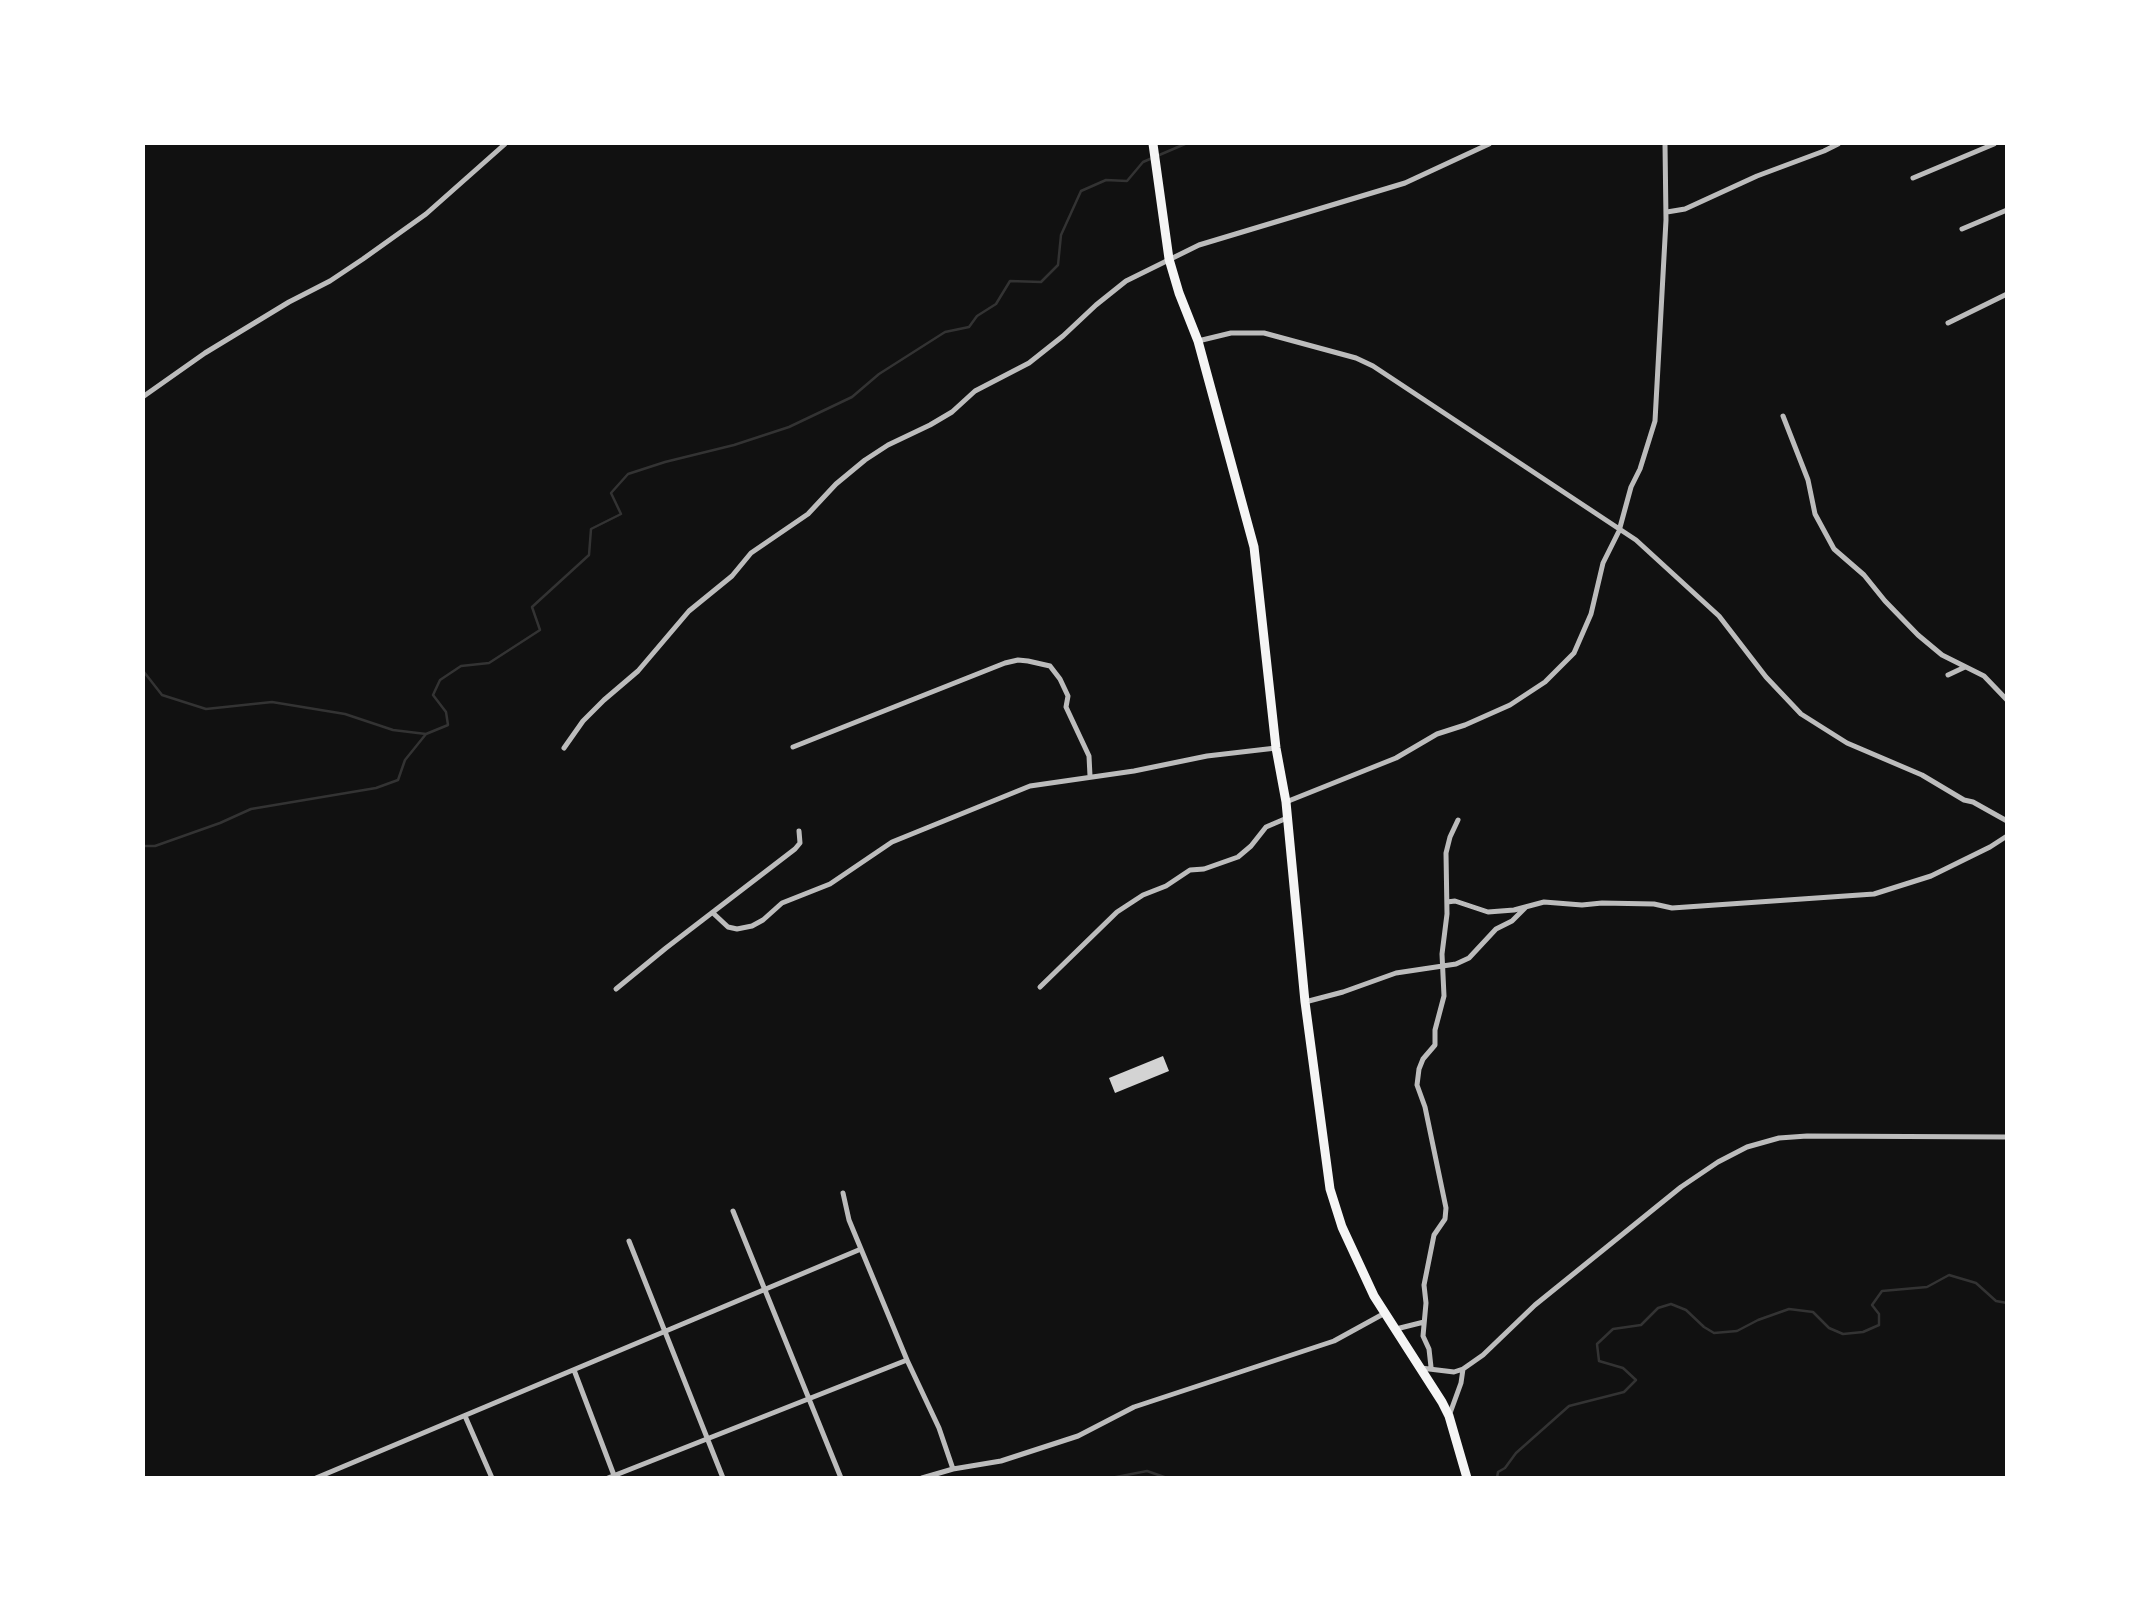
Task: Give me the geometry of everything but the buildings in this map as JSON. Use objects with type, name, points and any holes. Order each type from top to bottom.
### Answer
[{"type":"highway","points":[[1153,146],[1169,259],[1198,341],[1254,547],[1276,748],[1286,802],[1305,1002],[1329,1180],[1336,1210],[1365,1278],[1396,1329],[1426,1368],[1449,1416],[1467,1478]]},
{"type":"street","points":[[144,396],[205,353],[363,259],[426,214],[505,144]]},
{"type":"street","points":[[564,748],[583,721],[638,671],[689,611],[732,576],[751,553],[808,514],[846,475],[888,445],[930,425],[952,412],[975,391],[1028,363],[1063,337],[1096,305],[1126,282],[1169,259],[1214,240],[1405,183],[1489,144]]},
{"type":"street","points":[[1286,802],[1396,758],[1437,734],[1510,705],[1545,682],[1568,661],[1578,645],[1591,614],[1603,563],[1619,531],[1631,486],[1640,468],[1655,421],[1667,212],[1665,144]]},
{"type":"street","points":[[1667,212],[1685,209],[1757,176],[1838,144]]},
{"type":"street","points":[[1913,178],[1994,144]]},
{"type":"street","points":[[1962,229],[1975,221],[2007,210]]},
{"type":"street","points":[[1948,323],[2007,294]]},
{"type":"street","points":[[1198,341],[1231,333],[1264,333],[1356,358],[1398,381],[1636,541],[1719,615],[1766,677],[1801,714],[1847,743],[1922,775],[2007,821]]},
{"type":"street","points":[[1783,416],[1808,480],[1815,514],[1834,548],[1864,575],[1918,635],[1942,655],[1984,676],[2007,700]]},
{"type":"street","points":[[793,747],[1018,660],[1050,666],[1060,679],[1068,696],[1066,707],[1089,756],[1090,776]]},
{"type":"street","points":[[1948,675],[1965,667]]},
{"type":"street","points":[[713,913],[728,927],[737,929],[752,926],[782,903],[830,884],[891,842],[1031,786],[1134,771],[1207,756],[1276,748]]},
{"type":"street","points":[[1040,987],[1117,912],[1190,870],[1204,869],[1238,858],[1266,827],[1287,818]]},
{"type":"street","points":[[1458,820],[1446,853],[1444,996],[1434,1030],[1435,1045],[1423,1059],[1417,1085],[1425,1107],[1446,1208],[1445,1219],[1434,1235],[1424,1285],[1423,1336],[1429,1349],[1426,1368],[1454,1372],[1463,1370],[1535,1305],[1681,1187],[1718,1162],[1747,1147],[1779,1138],[1807,1136],[2007,1137]]},
{"type":"street","points":[[615,989],[795,849],[800,843],[799,831]]},
{"type":"street","points":[[1447,902],[1455,901],[1488,912],[1544,902],[1582,905],[1654,904],[1672,908],[1874,894],[1931,876],[2007,836]]},
{"type":"street","points":[[1305,1002],[1396,973],[1456,964],[1469,958],[1491,934],[1527,907]]},
{"type":"street","points":[[843,1193],[849,1220],[907,1360],[939,1428],[953,1469]]},
{"type":"street","points":[[733,1211],[841,1478]]},
{"type":"street","points":[[629,1241],[723,1478]]},
{"type":"street","points":[[316,1478],[861,1249]]},
{"type":"street","points":[[922,1478],[953,1469],[1001,1461],[1078,1436],[1134,1407],[1334,1341],[1386,1313]]},
{"type":"street","points":[[1396,1329],[1424,1322]]},
{"type":"street","points":[[574,1370],[613,1477],[907,1360]]},
{"type":"street","points":[[1449,1416],[1463,1370]]},
{"type":"street","points":[[465,1416],[492,1478]]},
{"type":"waterway","points":[[144,846],[155,846],[251,809],[376,788],[398,780],[405,760],[426,734],[448,725],[446,712],[433,695],[440,680],[461,666],[489,663],[540,630],[532,607],[589,555],[591,529],[621,514],[611,493],[628,474],[789,427],[852,397],[879,374],[945,332],[969,327],[977,316],[996,304],[1010,281],[1041,282],[1058,265],[1061,235],[1081,191],[1106,180],[1127,181],[1143,162],[1185,144]]},
{"type":"waterway","points":[[144,672],[162,695],[206,709],[272,702],[345,714],[393,730],[426,734]]},
{"type":"waterway","points":[[1497,1478],[1498,1472],[1505,1468],[1516,1453],[1569,1406],[1624,1392],[1636,1380],[1623,1368],[1599,1361],[1597,1344],[1613,1329],[1641,1325],[1658,1308],[1671,1304],[1686,1310],[1714,1333],[1737,1331],[1789,1309],[1813,1312],[1829,1328],[1843,1334],[1863,1332],[1879,1325],[1879,1314],[1872,1305],[1882,1291],[1927,1287],[1949,1275],[1976,1283],[1996,1301],[2007,1303]]},
{"type":"waterway","points":[[1111,1478],[1147,1471],[1167,1478]]}]
